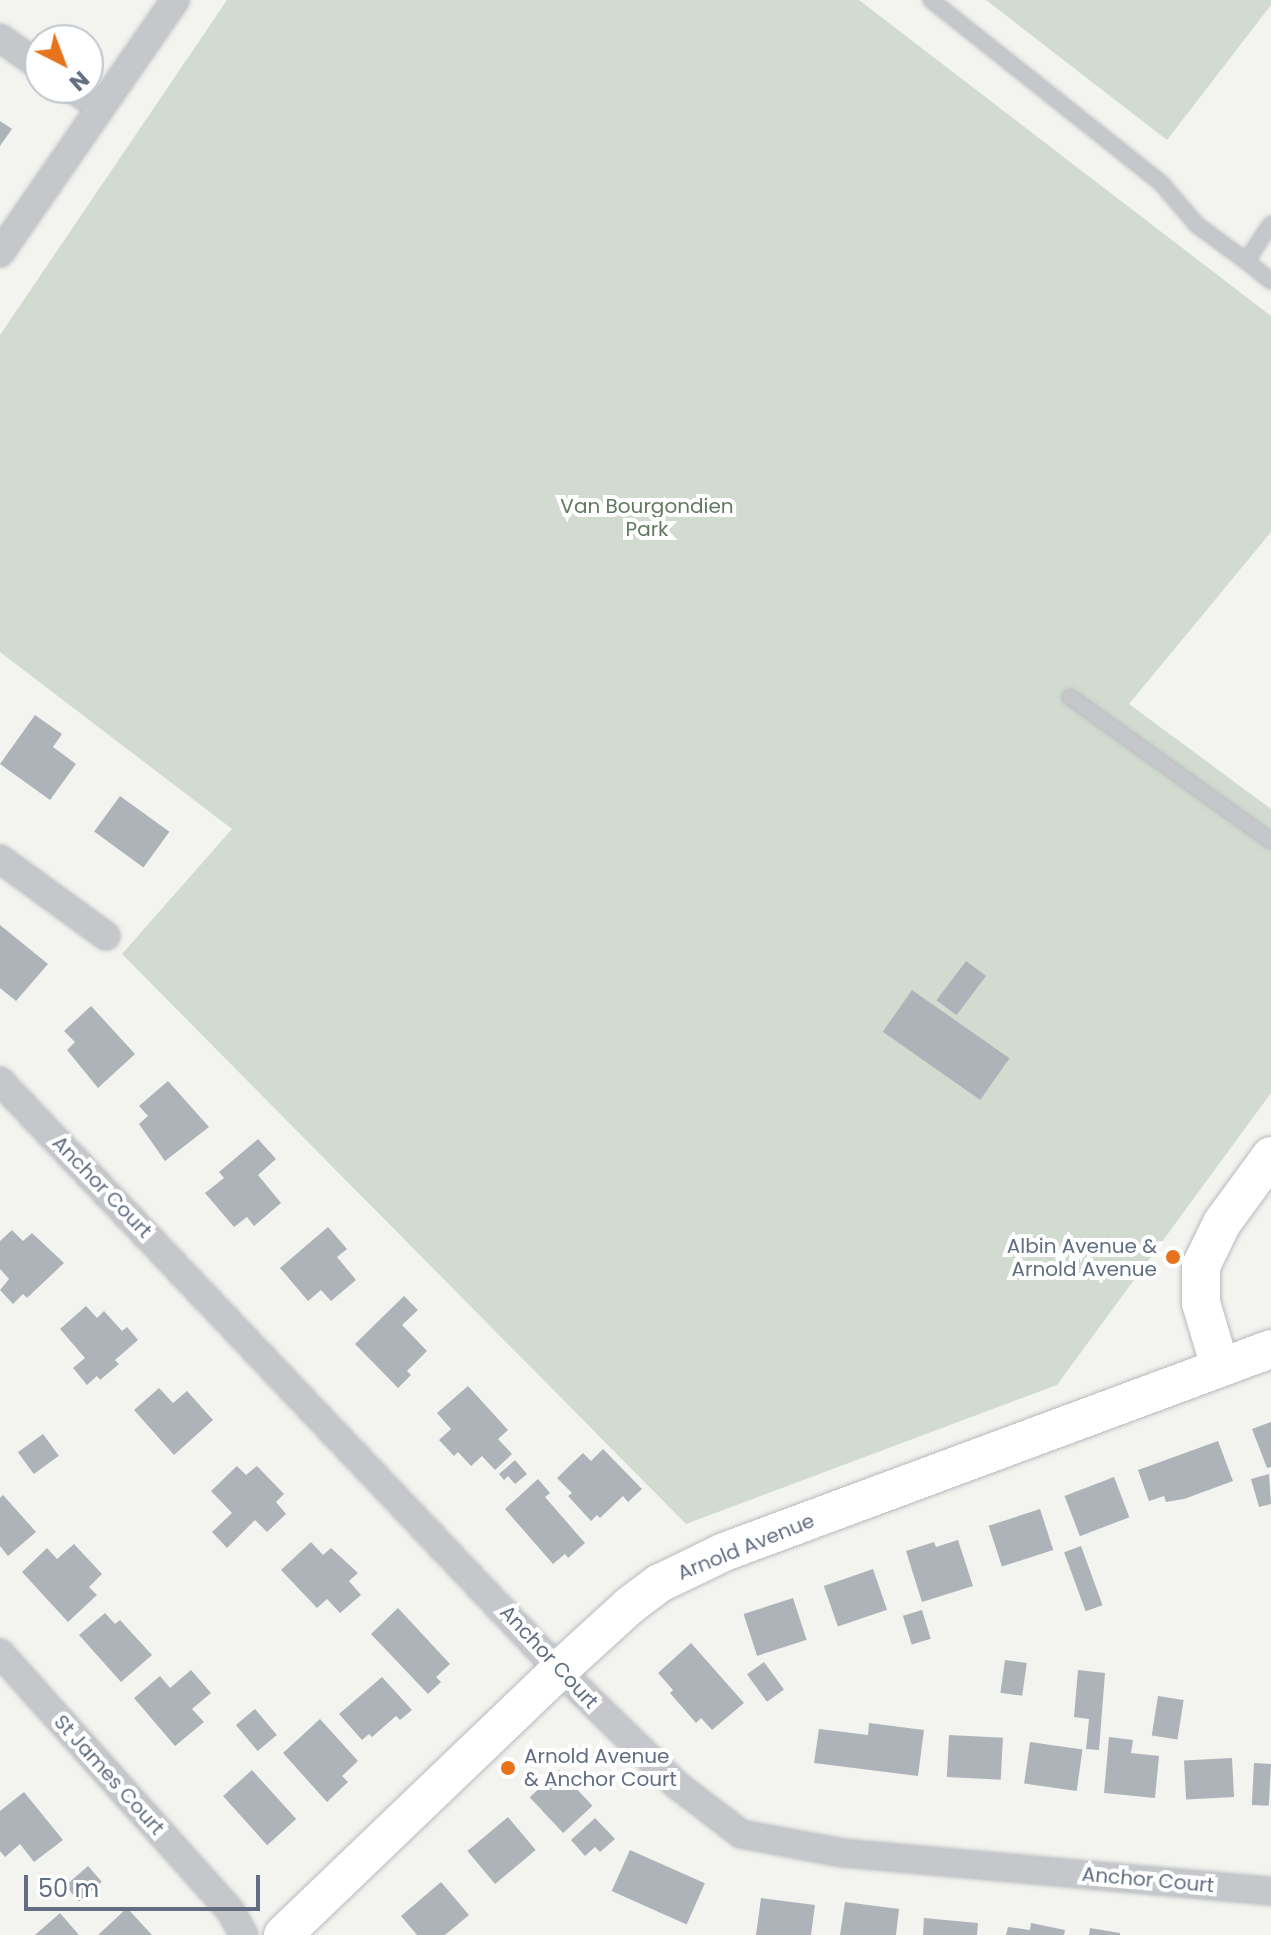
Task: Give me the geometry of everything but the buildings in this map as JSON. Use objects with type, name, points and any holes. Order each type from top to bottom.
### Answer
[{"type":"street","points":[[0,253],[175,0]]},
{"type":"street","points":[[0,38],[24,55]]},
{"type":"street","points":[[96,104],[100,107]]},
{"type":"street","points":[[0,859],[106,936]]},
{"type":"street","name":"Anchor Court","points":[[0,1081],[559,1670],[677,1785],[741,1834],[843,1853],[1271,1891]]},
{"type":"street","points":[[1220,1367],[1201,1303],[1201,1266],[1222,1223],[1271,1156]]},
{"type":"street","name":"Arnold Avenue","points":[[283,1935],[559,1670],[629,1606],[660,1583],[699,1563],[1271,1349]]},
{"type":"street","name":"St James Court","points":[[0,1653],[230,1910],[244,1935]]},
{"type":"lane","points":[[931,0],[1161,183],[1197,225],[1271,281]]},
{"type":"lane","points":[[1246,261],[1271,224]]},
{"type":"lane","points":[[1070,697],[1271,841]]},
{"type":"green space","name":"Van Bourgondien Park","points":[[227,0],[859,0],[1271,316],[1271,532],[1129,704],[1271,809],[1271,1093],[1057,1385],[686,1524],[122,954],[232,829],[0,652],[0,335]]},
{"type":"green space","points":[[986,0],[1271,0],[1271,5],[1167,140]]},
{"type":"place","name":"Albin Avenue & Arnold Avenue","points":[[1173,1257]]},
{"type":"place","name":"Arnold Avenue & Anchor Court","points":[[508,1768]]}]
